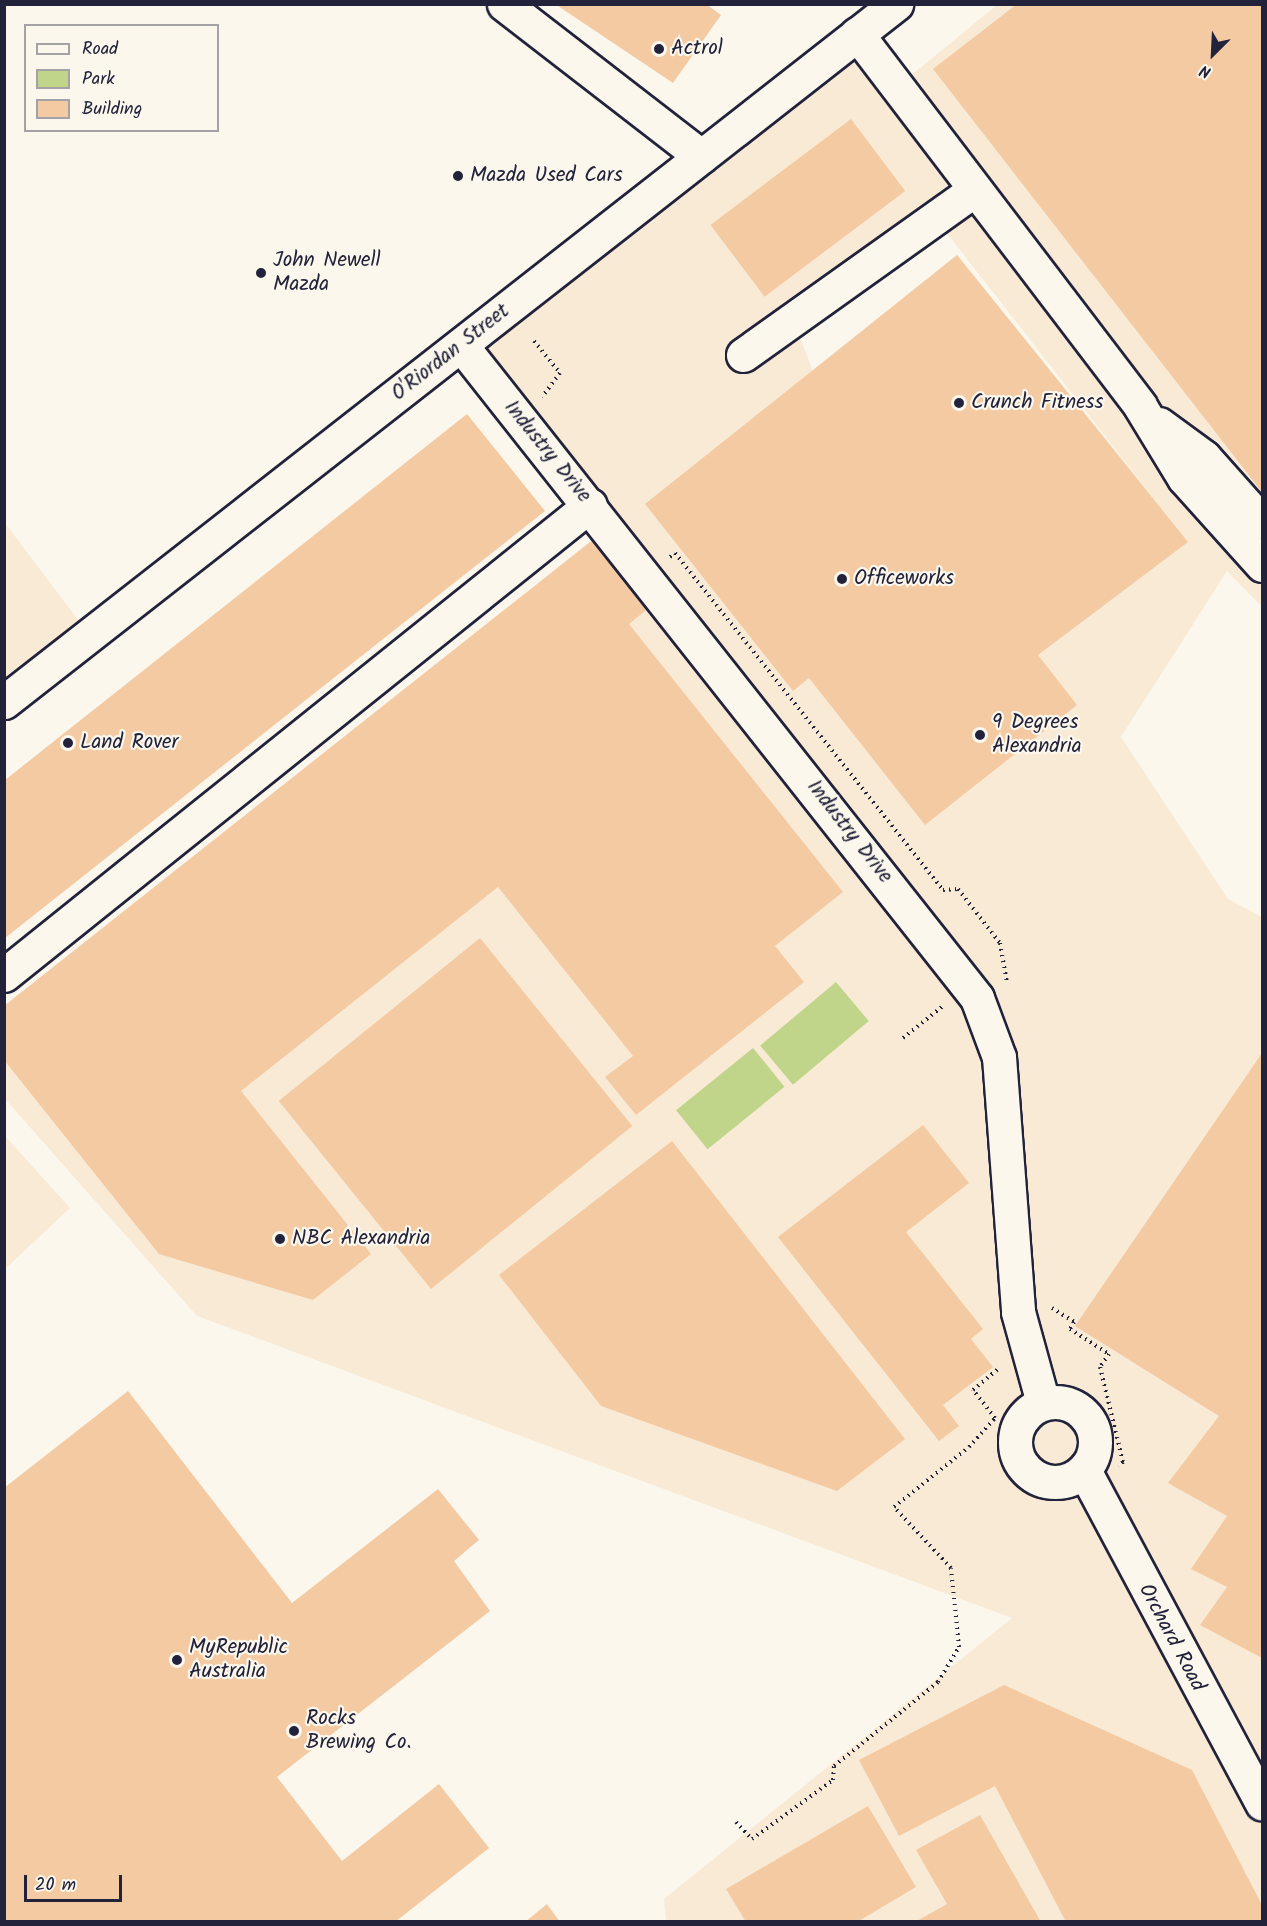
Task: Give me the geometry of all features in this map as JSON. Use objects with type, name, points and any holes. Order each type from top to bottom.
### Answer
[{"type":"main road","points":[[504,4],[701,156]]},
{"type":"main road","name":"O'Riordan Street","points":[[4,702],[896,4]]},
{"type":"main road","points":[[857,33],[1140,406],[1184,478],[1263,565]]},
{"type":"main road","points":[[743,355],[974,190]]},
{"type":"main road","name":"Industry Drive","points":[[461,345],[590,505],[977,998],[999,1057],[1018,1312],[1043,1403]]},
{"type":"main road","points":[[1140,406],[1180,443],[1204,457],[1263,522]]},
{"type":"main road","points":[[4,975],[590,505]]},
{"type":"main road","points":[[1043,1403],[1070,1404],[1090,1421],[1096,1447],[1084,1470],[1060,1482],[1034,1476],[1023,1466],[1017,1455],[1017,1429],[1023,1418],[1043,1403]]},
{"type":"main road","name":"Orchard Road","points":[[1084,1470],[1263,1804]]},
{"type":"path","points":[[534,341],[560,373],[539,400],[546,408]]},
{"type":"path","points":[[736,1822],[752,1839],[833,1780],[834,1766],[938,1682],[959,1647],[951,1568],[894,1507],[969,1447],[994,1418],[973,1390],[1006,1362],[1024,1336]]},
{"type":"shaded area","points":[[997,5],[1262,5],[1262,607],[1227,571],[1121,737],[1228,899],[1262,917],[1262,1921],[666,1921],[664,1899],[1012,1618],[197,1316],[5,1099],[4,1006],[612,533],[461,345],[857,34],[909,77]],"holes":[[[935,218],[1149,492],[957,255],[813,371],[792,317]]]},
{"type":"shaded area","points":[[5,523],[91,637],[5,702]]},
{"type":"shaded area","points":[[5,1136],[70,1208],[4,1269]]},
{"type":"green space","points":[[836,982],[869,1021],[793,1085],[760,1046]]},
{"type":"green space","points":[[753,1048],[784,1087],[708,1149],[676,1110]]},
{"type":"building","name":"Actrol","points":[[555,4],[706,4],[721,15],[673,83]]},
{"type":"building","points":[[1017,4],[1262,4],[1262,492],[933,69]]},
{"type":"building","points":[[851,119],[905,191],[765,297],[710,225]]},
{"type":"building","points":[[957,255],[1188,542],[1038,655],[1077,705],[925,825],[809,678],[793,691],[645,504]]},
{"type":"building","points":[[467,414],[545,511],[5,938],[5,780]]},
{"type":"building","points":[[595,538],[650,607],[629,624],[843,892],[775,946],[804,982],[636,1115],[605,1077],[633,1056],[498,887],[241,1091],[371,1254],[313,1300],[159,1254],[4,1060],[4,1006]]},
{"type":"building","points":[[480,938],[632,1126],[431,1289],[279,1101]]},
{"type":"building","points":[[1262,1053],[1262,1658],[1200,1625],[1227,1587],[1191,1569],[1227,1516],[1168,1483],[1219,1416],[1075,1326]]},
{"type":"building","points":[[923,1125],[969,1183],[906,1232],[983,1329],[971,1339],[993,1367],[943,1405],[959,1426],[939,1441],[778,1237]]},
{"type":"building","points":[[672,1141],[905,1439],[837,1491],[601,1406],[499,1275]]},
{"type":"building","points":[[128,1391],[292,1603],[438,1489],[479,1540],[454,1561],[490,1611],[277,1777],[342,1861],[439,1784],[489,1848],[395,1922],[4,1922],[4,1488]]},
{"type":"building","points":[[1004,1685],[1192,1770],[1262,1905],[1262,1922],[1066,1922],[995,1786],[899,1836],[859,1760]]},
{"type":"building","points":[[868,1806],[916,1887],[857,1922],[746,1922],[726,1889]]},
{"type":"building","points":[[980,1815],[1041,1922],[915,1922],[947,1904],[916,1850]]},
{"type":"building","points":[[547,1904],[560,1922],[525,1922]]},
{"type":"place","name":"Actrol","points":[[659,49]]},
{"type":"place","name":"Mazda Used Cars","points":[[458,176]]},
{"type":"place","name":"John Newell Mazda","points":[[261,273]]},
{"type":"place","name":"Crunch Fitness","points":[[959,403]]},
{"type":"place","name":"Officeworks","points":[[842,579]]},
{"type":"place","name":"9 Degrees Alexandria","points":[[980,735]]},
{"type":"place","name":"Land Rover","points":[[68,743]]},
{"type":"place","name":"NBC Alexandria","points":[[280,1239]]},
{"type":"place","name":"MyRepublic Australia","points":[[177,1660]]},
{"type":"place","name":"Rocks Brewing Co.","points":[[294,1731]]}]
